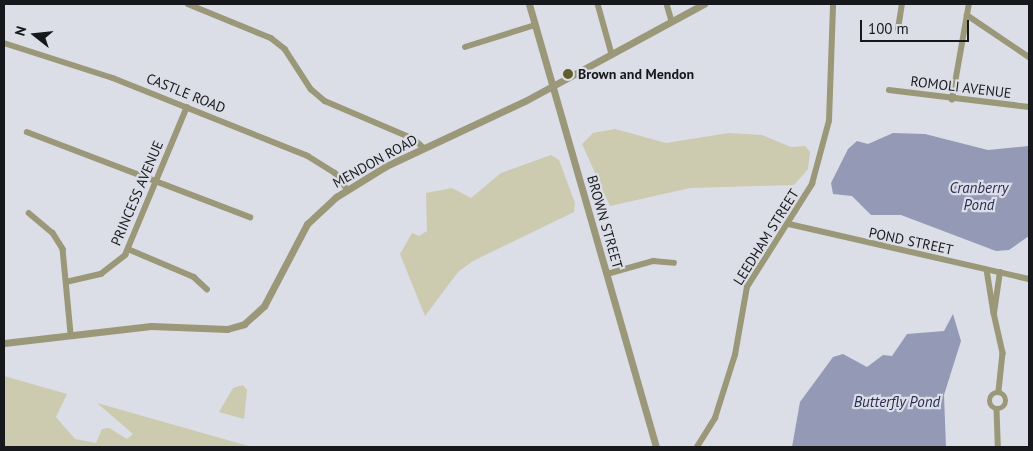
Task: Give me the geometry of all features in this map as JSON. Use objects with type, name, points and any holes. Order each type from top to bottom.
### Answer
[{"type":"street","points":[[188,4],[271,38],[291,56],[311,89],[325,101],[414,139],[424,148]]},
{"type":"street","name":"BROWN STREET","points":[[529,4],[656,447]]},
{"type":"street","points":[[598,4],[612,54]]},
{"type":"street","points":[[667,4],[672,21]]},
{"type":"street","name":"MENDON ROAD","points":[[4,343],[163,325],[227,329],[250,321],[264,306],[307,224],[347,189],[424,148],[554,86],[704,4]]},
{"type":"street","name":"LEEDHAM STREET","points":[[697,447],[715,418],[735,355],[744,293],[809,192],[828,130],[833,4]]},
{"type":"street","points":[[898,29],[902,4]]},
{"type":"street","points":[[952,100],[969,4]]},
{"type":"street","points":[[967,15],[1029,57]]},
{"type":"street","points":[[465,47],[535,25]]},
{"type":"street","name":"CASTLE ROAD","points":[[4,43],[100,73],[323,164],[347,189]]},
{"type":"street","name":"ROMOLI AVENUE","points":[[890,90],[952,100],[1029,107]]},
{"type":"street","name":"PRINCESS AVENUE","points":[[66,282],[101,274],[128,249],[187,107]]},
{"type":"street","points":[[27,132],[157,179],[250,217]]},
{"type":"street","points":[[29,213],[60,243],[71,334]]},
{"type":"street","name":"POND STREET","points":[[789,224],[1029,279]]},
{"type":"street","points":[[128,249],[194,277],[207,289]]},
{"type":"street","points":[[607,274],[653,261],[674,264]]},
{"type":"street","points":[[987,270],[1003,353],[999,392],[1006,403],[997,409]]},
{"type":"street","points":[[994,313],[1000,272]]},
{"type":"street","points":[[998,447],[997,409],[990,400],[999,392]]},
{"type":"shaded area","points":[[615,129],[666,143],[729,133],[762,135],[791,147],[805,146],[810,152],[808,169],[794,185],[690,188],[610,206],[582,144],[593,133]]},
{"type":"shaded area","points":[[551,155],[559,160],[575,203],[574,212],[473,261],[458,272],[425,316],[400,254],[412,233],[419,236],[427,231],[426,193],[452,188],[471,198],[501,173]]},
{"type":"shaded area","points":[[4,376],[67,394],[56,417],[75,439],[96,443],[102,429],[109,428],[127,439],[133,434],[97,403],[252,447],[4,447]]},
{"type":"shaded area","points":[[243,385],[247,390],[244,419],[219,412],[233,388]]},
{"type":"water","name":"Cranberry Pond","points":[[893,133],[925,134],[988,150],[1029,146],[1029,236],[1009,250],[996,251],[901,215],[871,215],[852,196],[833,194],[831,183],[848,149],[857,141],[868,144]]},
{"type":"water","name":"Butterfly Pond","points":[[953,314],[961,341],[944,395],[946,447],[792,447],[800,402],[833,357],[843,354],[867,367],[883,355],[892,356],[907,334],[944,331]]},
{"type":"place","name":"Brown and Mendon","points":[[568,74]]}]
